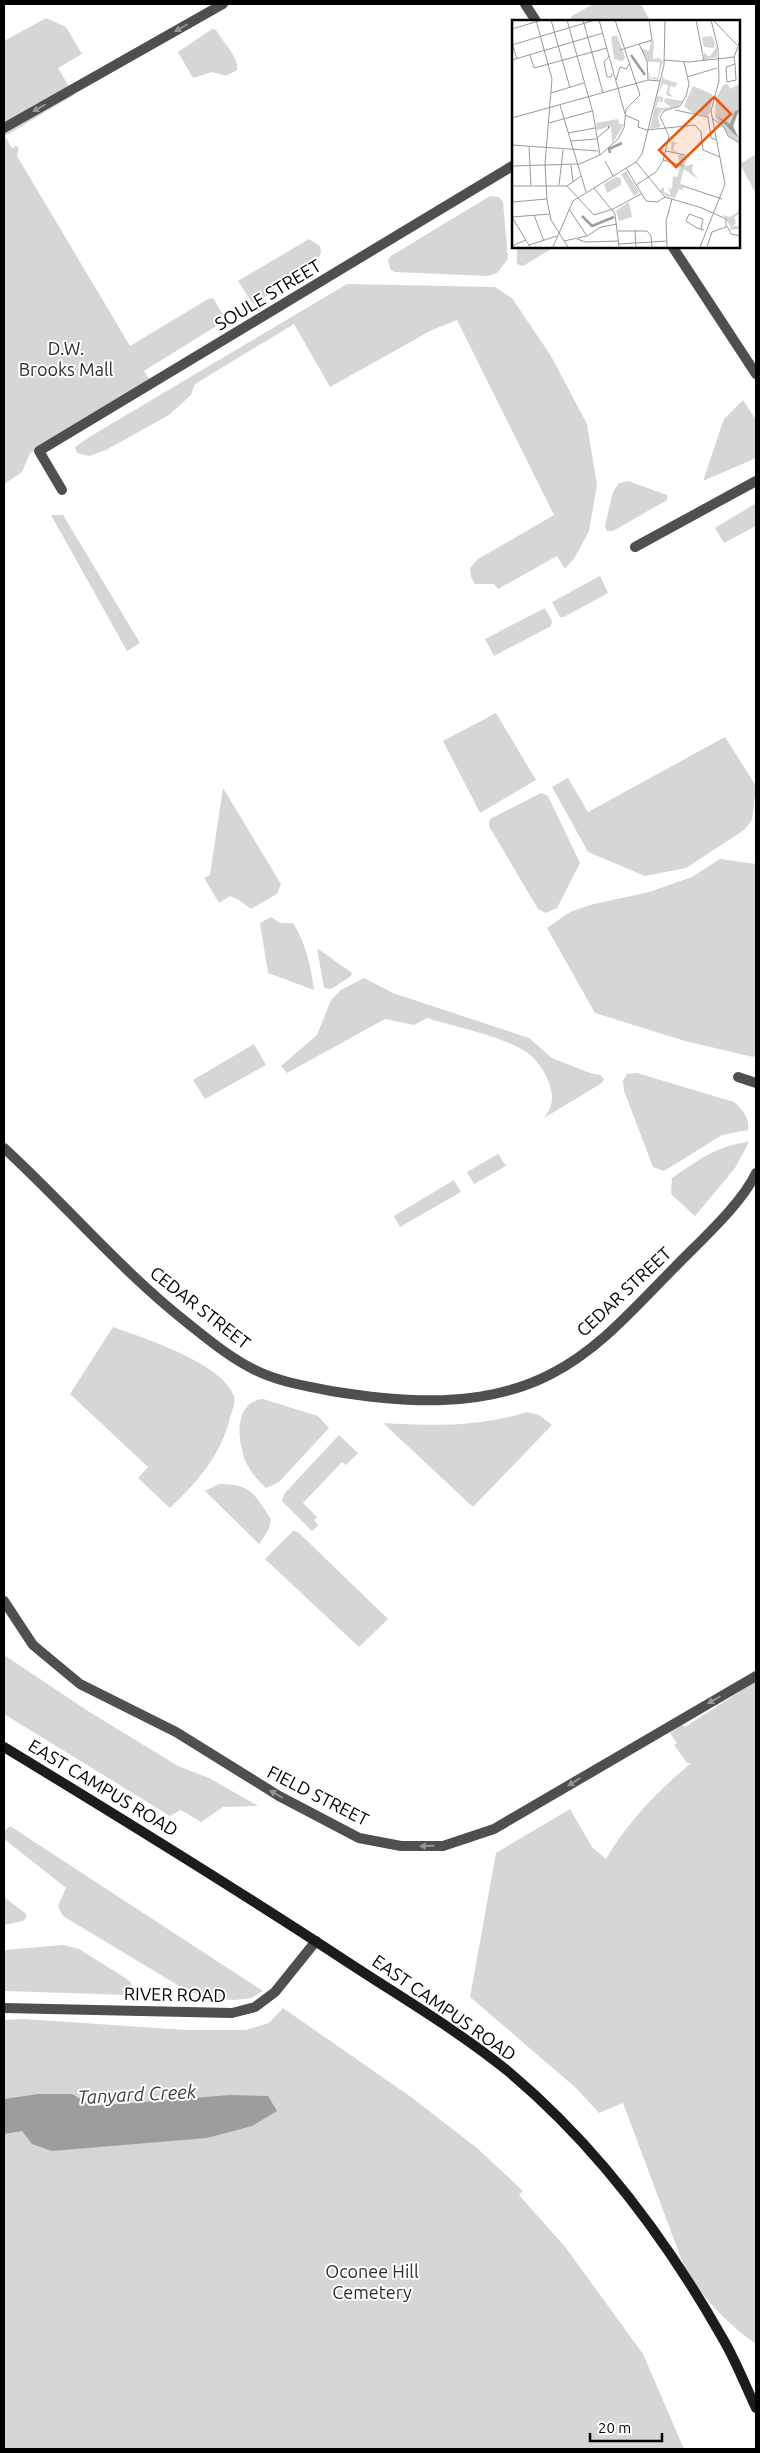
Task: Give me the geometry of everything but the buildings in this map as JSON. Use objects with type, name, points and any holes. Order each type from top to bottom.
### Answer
[{"type":"main road","name":"EAST CAMPUS ROAD","points":[[4,1747],[158,1840],[316,1941],[479,2049],[510,2073],[584,2144],[669,2251],[725,2341],[756,2408]]},
{"type":"street","points":[[4,128],[223,4]]},
{"type":"street","points":[[525,4],[535,20]]},
{"type":"street","name":"SOULE STREET","points":[[62,490],[39,450],[512,167]]},
{"type":"street","points":[[673,248],[756,374]]},
{"type":"street","points":[[635,547],[756,481]]},
{"type":"street","points":[[738,1077],[756,1083]]},
{"type":"street","name":"CEDAR STREET","points":[[4,1148],[129,1273],[216,1346],[255,1370],[296,1385],[374,1398],[414,1400],[443,1400],[504,1393],[551,1374],[603,1340],[705,1237],[738,1200],[756,1173]]},
{"type":"street","name":"FIELD STREET","points":[[4,1601],[33,1645],[80,1684],[176,1732],[279,1796],[359,1838],[401,1846],[443,1846],[494,1829],[756,1676]]},
{"type":"street","name":"RIVER ROAD","points":[[4,2008],[232,2013],[256,2007],[275,1992],[316,1941]]},
{"type":"green space","points":[[593,4],[641,4],[649,20],[570,20],[572,16]]},
{"type":"green space","name":"D.W. Brooks Mall","points":[[46,18],[66,27],[82,54],[58,68],[74,95],[5,136],[12,148],[16,146],[19,148],[17,156],[130,346],[208,299],[213,298],[226,320],[144,371],[150,381],[30,453],[22,472],[4,484],[4,41]]},
{"type":"green space","points":[[212,29],[216,30],[233,54],[237,70],[226,76],[212,72],[193,78],[178,52]]},
{"type":"green space","points":[[756,154],[756,194],[740,164]]},
{"type":"green space","points":[[490,196],[499,197],[503,202],[508,259],[497,273],[488,276],[394,272],[390,269],[388,260],[391,256]]},
{"type":"green space","points":[[309,239],[320,246],[321,252],[318,260],[276,284],[273,292],[253,304],[238,281]]},
{"type":"green space","points":[[517,248],[553,248],[523,266],[517,264]]},
{"type":"green space","points":[[347,284],[495,287],[512,298],[551,356],[587,424],[597,485],[589,531],[575,557],[565,569],[557,556],[498,589],[494,584],[475,584],[471,577],[470,568],[478,559],[554,515],[457,320],[432,330],[330,387],[294,324],[195,384],[191,395],[169,415],[106,450],[89,456],[77,453],[75,447],[91,436]]},
{"type":"green space","points":[[743,400],[756,420],[756,458],[703,481],[724,419]]},
{"type":"green space","points":[[628,481],[667,495],[667,500],[613,531],[607,531],[605,526],[613,492],[619,483]]},
{"type":"green space","points":[[756,503],[756,526],[724,543],[715,528]]},
{"type":"green space","points":[[51,515],[63,515],[140,643],[127,651]]},
{"type":"green space","points":[[600,576],[608,593],[564,617],[560,617],[552,602]]},
{"type":"green space","points":[[545,608],[552,621],[551,626],[494,656],[485,639]]},
{"type":"green space","points":[[496,713],[536,780],[480,813],[443,741]]},
{"type":"green space","points":[[725,737],[756,786],[752,820],[744,830],[686,868],[645,876],[588,852],[552,787],[568,778],[588,812]]},
{"type":"green space","points":[[223,788],[281,884],[277,894],[251,909],[230,896],[219,903],[204,878],[210,875]]},
{"type":"green space","points":[[541,793],[548,796],[580,863],[557,908],[546,913],[538,909],[489,826],[490,819]]},
{"type":"green space","points":[[720,859],[756,864],[756,1055],[753,1057],[685,1041],[595,1013],[547,928],[570,912],[590,905],[649,892],[692,877]]},
{"type":"green space","points":[[271,917],[280,923],[293,923],[307,955],[314,990],[268,973],[260,923]]},
{"type":"green space","points":[[317,948],[352,973],[351,976],[331,989],[324,988]]},
{"type":"green space","points":[[364,978],[393,993],[529,1038],[552,1058],[600,1075],[604,1079],[602,1083],[544,1118],[552,1103],[549,1082],[536,1060],[529,1054],[508,1042],[427,1018],[414,1025],[385,1019],[287,1073],[281,1066],[317,1035],[331,1000],[341,990]]},
{"type":"green space","points":[[254,1044],[266,1065],[205,1099],[193,1080]]},
{"type":"green space","points":[[637,1073],[734,1102],[745,1115],[748,1122],[748,1130],[722,1135],[664,1171],[653,1167],[624,1091],[623,1081],[627,1074]]},
{"type":"green space","points":[[749,1142],[735,1168],[695,1216],[671,1194],[672,1178],[690,1166],[718,1150],[738,1143]]},
{"type":"green space","points":[[498,1154],[506,1166],[474,1184],[467,1172]]},
{"type":"green space","points":[[454,1180],[461,1192],[400,1227],[394,1216]]},
{"type":"green space","points":[[113,1327],[162,1345],[199,1363],[227,1384],[234,1396],[234,1407],[226,1432],[214,1456],[199,1478],[170,1508],[138,1478],[148,1467],[70,1394]]},
{"type":"green space","points":[[263,1399],[318,1416],[329,1428],[279,1482],[266,1488],[247,1464],[240,1442],[242,1414],[254,1402]]},
{"type":"green space","points":[[527,1412],[539,1415],[552,1425],[473,1507],[383,1423],[420,1425],[474,1423]]},
{"type":"green space","points":[[339,1435],[358,1453],[346,1465],[342,1462],[303,1503],[317,1517],[314,1520],[318,1525],[312,1531],[282,1501],[284,1494]]},
{"type":"green space","points":[[219,1484],[239,1486],[251,1492],[271,1519],[269,1529],[259,1544],[205,1491]]},
{"type":"green space","points":[[293,1531],[298,1532],[388,1619],[359,1647],[265,1559]]},
{"type":"green space","points":[[4,1655],[88,1711],[178,1766],[209,1778],[258,1806],[223,1807],[201,1822],[181,1810],[170,1816],[4,1714]]},
{"type":"green space","points":[[756,1681],[756,2344],[735,2328],[717,2310],[685,2269],[623,2103],[599,2113],[576,2088],[470,1997],[496,1853],[570,1809],[592,1847],[606,1859],[644,1807],[691,1763],[687,1763],[674,1745],[677,1743],[670,1733],[682,1724],[685,1727]]},
{"type":"green space","points":[[10,1826],[263,1991],[251,1998],[235,2000],[206,1998],[184,1989],[63,1916],[58,1906],[66,1888],[4,1839],[4,1831]]},
{"type":"green space","points":[[4,1897],[25,1913],[27,1917],[23,1921],[4,1925]]},
{"type":"green space","points":[[63,1945],[79,1949],[130,1981],[134,1991],[130,1995],[4,1991],[4,1950]]},
{"type":"green space","name":"Oconee Hill Cemetery","points":[[283,2008],[411,2097],[477,2148],[523,2191],[519,2195],[566,2248],[643,2354],[684,2449],[4,2449],[4,2020],[24,2019],[186,2030],[246,2030],[269,2023]]},
{"type":"shaded area","points":[[38,2094],[72,2094],[92,2106],[230,2095],[268,2096],[277,2111],[252,2126],[207,2138],[52,2151],[32,2144],[22,2131],[4,2134],[4,2099]]},
{"type":"water label","name":"Tanyard Creek","points":[[137,2094]]}]
